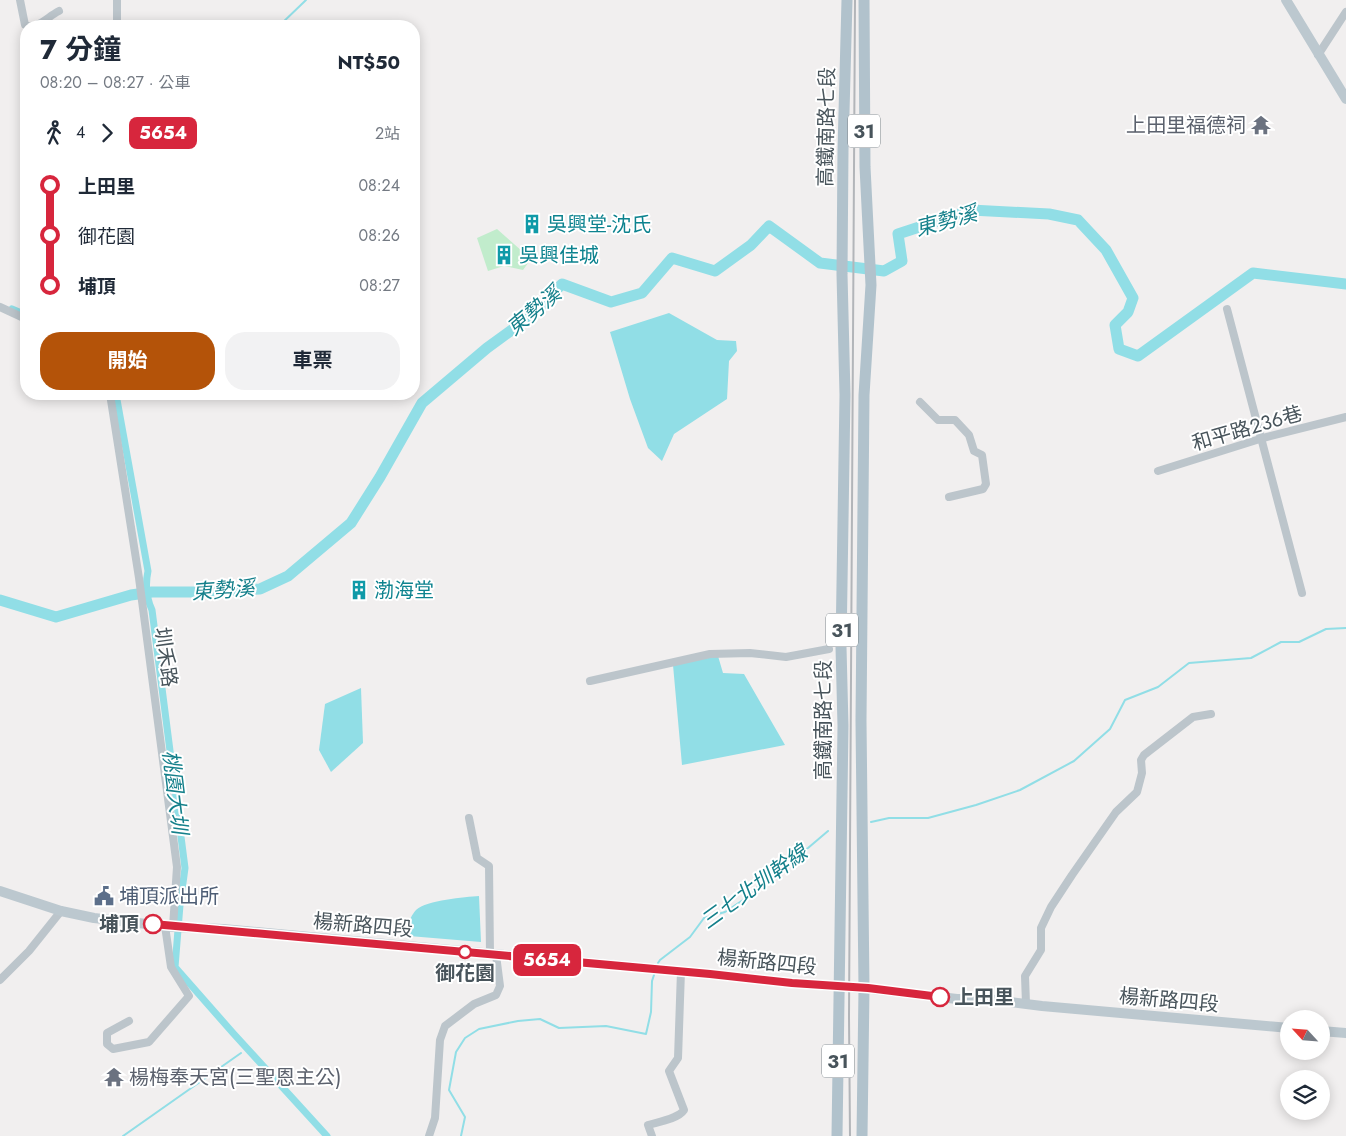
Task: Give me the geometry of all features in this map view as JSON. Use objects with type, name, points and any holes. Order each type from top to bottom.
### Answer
[{"type":"main road","name":"高鐵南路七段","points":[[837,1136],[843,726],[841,647],[845,395],[838,321],[842,274],[847,0]]},
{"type":"main road","name":"高鐵南路七段","points":[[862,1136],[864,988],[861,721],[870,282],[865,167],[864,0]]},
{"type":"main road","points":[[1286,0],[1346,99]]},
{"type":"main road","name":"楊新路四段","points":[[0,891],[61,911],[94,918],[173,927],[223,929],[682,971],[792,983],[864,988],[957,999],[987,999],[1280,1027]]},
{"type":"main road","points":[[1330,1032],[1346,1033]]},
{"type":"street","points":[[20,0],[24,20]]},
{"type":"street","points":[[117,0],[117,20]]},
{"type":"street","points":[[45,20],[50,15],[59,11]]},
{"type":"street","points":[[1318,55],[1346,12]]},
{"type":"street","points":[[0,307],[20,316]]},
{"type":"street","points":[[1227,309],[1263,438],[1302,593]]},
{"type":"street","name":"圳禾路","points":[[111,400],[140,583],[177,867],[171,967],[188,996],[149,1042],[113,1049],[107,1044],[107,1033],[129,1021]]},
{"type":"street","points":[[920,402],[938,420],[955,420],[969,435],[974,451],[982,455],[986,484],[983,489],[948,497]]},
{"type":"street","name":"和平路236巷","points":[[1158,471],[1263,438],[1346,417]]},
{"type":"street","points":[[590,681],[710,654],[750,653],[786,657],[829,649]]},
{"type":"street","points":[[1026,1004],[1025,976],[1041,950],[1041,928],[1051,907],[1116,812],[1137,792],[1144,755],[1193,717],[1210,714]]},
{"type":"street","points":[[429,1136],[436,1118],[440,1040],[445,1026],[474,1004],[496,995],[500,986],[493,955],[489,866],[477,858],[468,818]]},
{"type":"street","points":[[0,980],[29,951],[61,911]]},
{"type":"street","points":[[652,1136],[648,1125],[677,1116],[684,1110],[669,1071],[678,1058],[682,971]]},
{"type":"green space","points":[[497,229],[531,259],[523,270],[504,266],[488,271],[477,238]]},
{"type":"water","points":[[669,313],[717,340],[736,341],[737,351],[729,361],[727,399],[674,434],[662,461],[648,448],[630,399],[610,332]]},
{"type":"water","points":[[718,656],[723,673],[744,674],[785,745],[682,765],[673,665]]},
{"type":"water","points":[[361,688],[363,743],[331,772],[319,750],[325,704]]},
{"type":"water","points":[[479,896],[481,942],[409,936],[406,927],[416,910],[421,907],[446,900]]},
{"type":"waterway","points":[[285,20],[306,0]]},
{"type":"waterway","name":"東勢溪","points":[[0,600],[56,617],[131,595],[152,592],[260,589],[288,576],[351,523],[380,477],[422,403],[487,348],[531,316],[562,284],[611,302],[642,293],[672,258],[715,271],[751,245],[769,226],[820,263],[884,271],[902,261],[898,234],[971,210],[1049,214],[1078,220],[1106,250],[1133,298],[1128,312],[1115,325],[1119,349],[1138,356],[1253,273],[1346,284]]},
{"type":"waterway","name":"桃園大圳","points":[[12,309],[20,312]]},
{"type":"waterway","name":"桃園大圳","points":[[117,400],[148,571],[148,600],[152,610],[185,868],[175,967],[327,1136]]},
{"type":"waterway","name":"三七北圳幹線","points":[[871,822],[889,818],[928,818],[976,805],[1020,790],[1074,761],[1110,729],[1125,700],[1158,687],[1189,663],[1251,658],[1281,642],[1299,642],[1326,629],[1346,628]]},
{"type":"waterway","name":"三七北圳幹線","points":[[658,963],[690,937],[704,918],[725,912],[743,900],[762,883],[771,870],[808,848],[828,831]]},
{"type":"waterway","name":"三七北圳幹線","points":[[461,1136],[465,1117],[449,1090],[456,1052],[465,1038],[479,1029],[518,1021],[540,1019],[559,1028],[606,1026],[646,1034],[651,1012],[652,981],[654,975]]},
{"type":"waterway","points":[[123,1136],[241,1053]]},
{"type":"railway","points":[[850,1136],[849,1017],[855,0]]},
{"type":"bus line","name":"5654","points":[[153,924],[864,988],[940,997]]},
{"type":"place","name":"上田里福德祠","points":[[1261,125]]},
{"type":"place","name":"吳興堂-沈氏","points":[[532,224]]},
{"type":"place","name":"吳興佳城","points":[[504,255]]},
{"type":"place","name":"渤海堂","points":[[359,590]]},
{"type":"place","name":"埔頂派出所","points":[[104,896]]},
{"type":"place","name":"埔頂","points":[[153,924]]},
{"type":"place","name":"御花園","points":[[465,952]]},
{"type":"place","name":"上田里","points":[[940,997]]},
{"type":"place","name":"楊梅奉天宮(三聖恩主公)","points":[[114,1077]]}]
